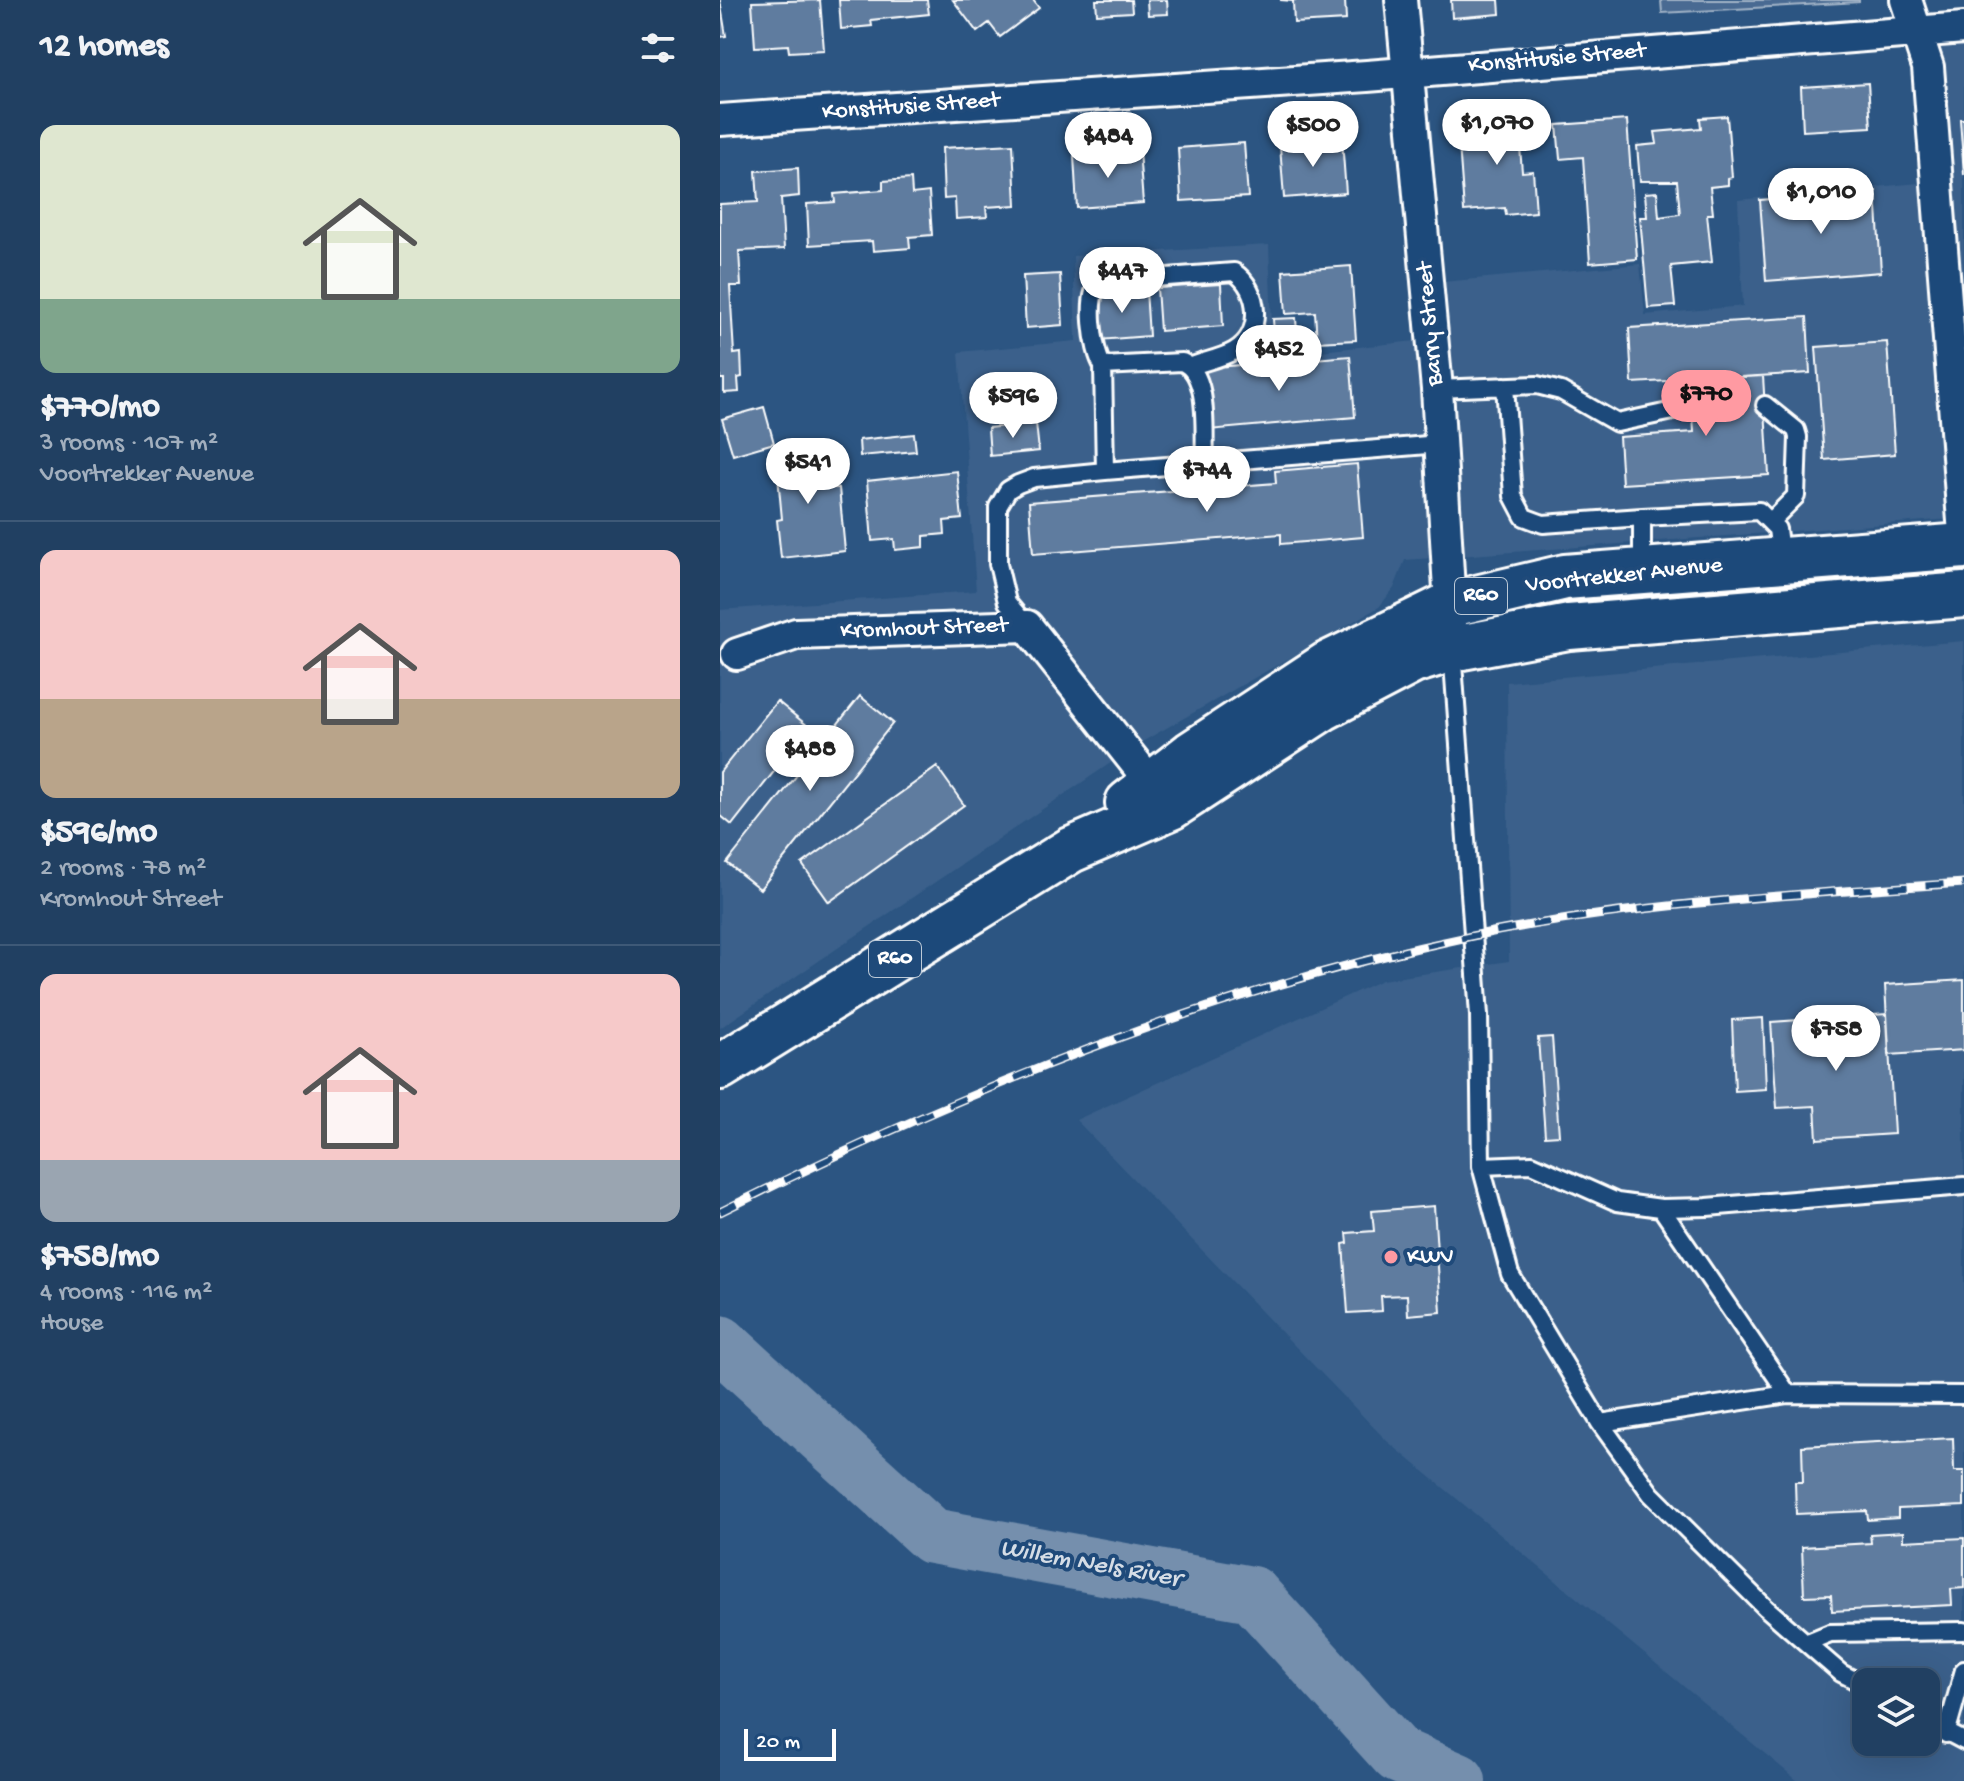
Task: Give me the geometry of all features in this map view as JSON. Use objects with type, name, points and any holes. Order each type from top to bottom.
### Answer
[{"type":"main road","name":"Voortrekker Avenue","points":[[1162,795],[1328,664],[1451,604],[1565,577],[1964,546]]},
{"type":"main road","name":"Voortrekker Avenue","points":[[720,1067],[1162,795],[1413,661],[1452,649],[1569,627],[1964,595]]},
{"type":"street","name":"Barry Street","points":[[1401,0],[1437,389],[1452,649]]},
{"type":"street","points":[[1906,0],[1928,67],[1964,534]]},
{"type":"street","name":"Konstitusie Street","points":[[720,120],[1407,72],[1964,28]]},
{"type":"street","name":"Kromhout Street","points":[[728,658],[796,634],[1027,626],[1162,795]]},
{"type":"lane","points":[[1105,471],[1103,366],[1096,357],[1091,296],[1100,282],[1234,272],[1245,279],[1255,304],[1255,322],[1249,336],[1236,350],[1192,366]]},
{"type":"lane","points":[[1103,366],[1182,362],[1192,366],[1200,379],[1205,462]]},
{"type":"lane","points":[[1437,389],[1537,385],[1561,391],[1617,423],[1692,407]]},
{"type":"lane","points":[[1505,386],[1513,496],[1524,517],[1543,524],[1759,511],[1772,520],[1777,529],[1781,562]]},
{"type":"lane","points":[[1765,405],[1796,430],[1798,437],[1796,496],[1772,520]]},
{"type":"lane","points":[[1027,626],[1007,602],[1001,585],[996,517],[1003,496],[1018,484],[1034,478],[1105,471],[1440,444]]},
{"type":"lane","points":[[1642,517],[1642,572]]},
{"type":"lane","points":[[1452,649],[1479,1015],[1481,1166],[1510,1274],[1600,1423],[1651,1494],[1766,1608],[1841,1673],[1852,1679]]},
{"type":"lane","points":[[1481,1166],[1532,1164],[1617,1202],[1661,1208],[1964,1186]]},
{"type":"lane","points":[[1661,1208],[1788,1394]]},
{"type":"lane","points":[[1600,1423],[1788,1394],[1964,1395]]},
{"type":"lane","points":[[1808,1642],[1830,1633],[1964,1631]]},
{"type":"lane","points":[[1946,1734],[1964,1670]]},
{"type":"lane","points":[[1940,1730],[1964,1741]]},
{"type":"shaded area","points":[[1661,0],[1859,0],[1859,2],[1662,13]]},
{"type":"shaded area","points":[[1964,41],[1964,518],[1405,560],[1394,588],[1379,607],[1140,743],[720,1028],[720,610],[976,591],[959,352],[1076,341],[1073,256],[1269,245],[1273,356],[1425,340],[1421,284],[1640,264],[1645,315],[1743,306],[1738,200],[1930,182],[1921,45]]},
{"type":"shaded area","points":[[1964,641],[1964,1781],[1798,1781],[1387,1441],[1076,1120],[1382,980],[1509,961],[1507,682]]},
{"type":"building","points":[[720,0],[726,36],[720,37]]},
{"type":"building","points":[[820,0],[824,50],[789,52],[788,45],[755,47],[752,2]]},
{"type":"building","points":[[839,0],[927,0],[929,14],[871,20],[872,26],[841,29]]},
{"type":"building","points":[[953,0],[1033,0],[1039,8],[1000,37],[989,23],[977,32]]},
{"type":"building","points":[[1096,0],[1131,0],[1132,12],[1097,14]]},
{"type":"building","points":[[1147,0],[1167,0],[1168,14],[1148,15]]},
{"type":"building","points":[[1280,0],[1345,0],[1346,20],[1294,23],[1293,1]]},
{"type":"building","points":[[1451,0],[1499,0],[1500,14],[1452,18]]},
{"type":"building","points":[[1868,83],[1871,127],[1803,131],[1801,87]]},
{"type":"building","points":[[1727,116],[1732,177],[1728,178],[1728,185],[1710,187],[1713,214],[1707,214],[1712,262],[1671,266],[1675,306],[1648,308],[1640,217],[1647,217],[1645,193],[1657,192],[1659,217],[1680,214],[1677,181],[1640,181],[1637,146],[1657,144],[1655,132],[1701,128],[1700,118]]},
{"type":"building","points":[[1529,118],[1532,146],[1520,147],[1522,172],[1533,171],[1536,212],[1506,215],[1505,208],[1464,211],[1459,144],[1466,143],[1465,123]]},
{"type":"building","points":[[1960,119],[1964,119],[1964,175]]},
{"type":"building","points":[[1627,120],[1637,259],[1590,263],[1583,157],[1560,159],[1557,125]]},
{"type":"building","points":[[1342,140],[1346,193],[1284,198],[1280,146]]},
{"type":"building","points":[[1244,143],[1248,197],[1181,201],[1178,148]]},
{"type":"building","points":[[1013,144],[1016,205],[986,207],[987,217],[956,219],[955,198],[944,199],[942,148]]},
{"type":"building","points":[[1139,151],[1143,203],[1077,208],[1074,156]]},
{"type":"building","points":[[798,168],[799,196],[781,198],[784,249],[739,251],[741,286],[730,286],[734,354],[741,353],[742,377],[738,378],[739,392],[724,393],[724,379],[720,379],[720,204],[758,202],[756,171]]},
{"type":"building","points":[[911,179],[912,194],[929,192],[932,235],[909,237],[910,248],[873,251],[872,241],[809,245],[807,204],[835,202],[834,194],[883,190],[883,181]]},
{"type":"building","points":[[1876,191],[1881,272],[1766,281],[1760,200]]},
{"type":"building","points":[[1351,266],[1356,340],[1317,342],[1315,312],[1286,314],[1283,271]]},
{"type":"building","points":[[1060,274],[1063,325],[1026,328],[1023,276]]},
{"type":"building","points":[[1221,284],[1223,326],[1160,331],[1157,288]]},
{"type":"building","points":[[1146,290],[1149,336],[1099,340],[1096,294]]},
{"type":"building","points":[[1807,317],[1810,373],[1632,383],[1629,328]]},
{"type":"building","points":[[1296,318],[1298,348],[1275,349],[1273,319]]},
{"type":"building","points":[[1887,342],[1895,454],[1824,460],[1816,347]]},
{"type":"building","points":[[1350,356],[1355,417],[1209,430],[1204,368]]},
{"type":"building","points":[[1763,376],[1769,475],[1622,484],[1619,437],[1694,432],[1691,380]]},
{"type":"building","points":[[764,407],[774,443],[733,455],[722,419]]},
{"type":"building","points":[[1036,423],[1039,451],[990,456],[988,428]]},
{"type":"building","points":[[914,434],[916,451],[860,456],[859,440]]},
{"type":"building","points":[[826,450],[830,488],[839,488],[845,551],[781,558],[777,520],[782,519],[776,455]]},
{"type":"building","points":[[1357,464],[1363,537],[1281,544],[1281,534],[1033,554],[1029,502],[1276,483],[1275,471]]},
{"type":"building","points":[[957,471],[962,519],[944,521],[945,534],[924,536],[924,547],[895,550],[894,539],[872,541],[867,481]]},
{"type":"building","points":[[860,696],[893,723],[760,889],[727,863]]},
{"type":"building","points":[[777,701],[809,727],[732,825],[720,815],[720,772]]},
{"type":"building","points":[[937,767],[964,805],[829,902],[802,864]]},
{"type":"building","points":[[1964,980],[1964,1050],[1889,1055],[1885,985]]},
{"type":"building","points":[[1887,1014],[1894,1134],[1817,1139],[1815,1106],[1777,1108],[1771,1022]]},
{"type":"building","points":[[1763,1018],[1766,1089],[1735,1091],[1732,1020]]},
{"type":"building","points":[[1552,1037],[1559,1135],[1545,1136],[1538,1038]]},
{"type":"building","points":[[1434,1206],[1441,1312],[1408,1315],[1407,1295],[1381,1296],[1382,1311],[1348,1313],[1343,1244],[1348,1243],[1347,1233],[1374,1231],[1372,1211]]},
{"type":"building","points":[[1953,1438],[1954,1471],[1964,1471],[1964,1506],[1898,1509],[1898,1518],[1868,1520],[1867,1511],[1796,1514],[1795,1482],[1803,1482],[1802,1446]]},
{"type":"building","points":[[1903,1532],[1903,1541],[1964,1538],[1964,1588],[1951,1589],[1952,1605],[1832,1611],[1831,1595],[1804,1596],[1802,1547],[1871,1543],[1870,1534]]},
{"type":"waterway","name":"Willem Nels River","points":[[720,1343],[932,1536],[1252,1594],[1398,1755],[1458,1781]]},
{"type":"railway","points":[[720,1212],[901,1126],[1087,1050],[1277,985],[1374,958],[1472,936],[1594,915],[1717,901],[1964,883]]},
{"type":"place","name":"KWV","points":[[1391,1257]]}]
